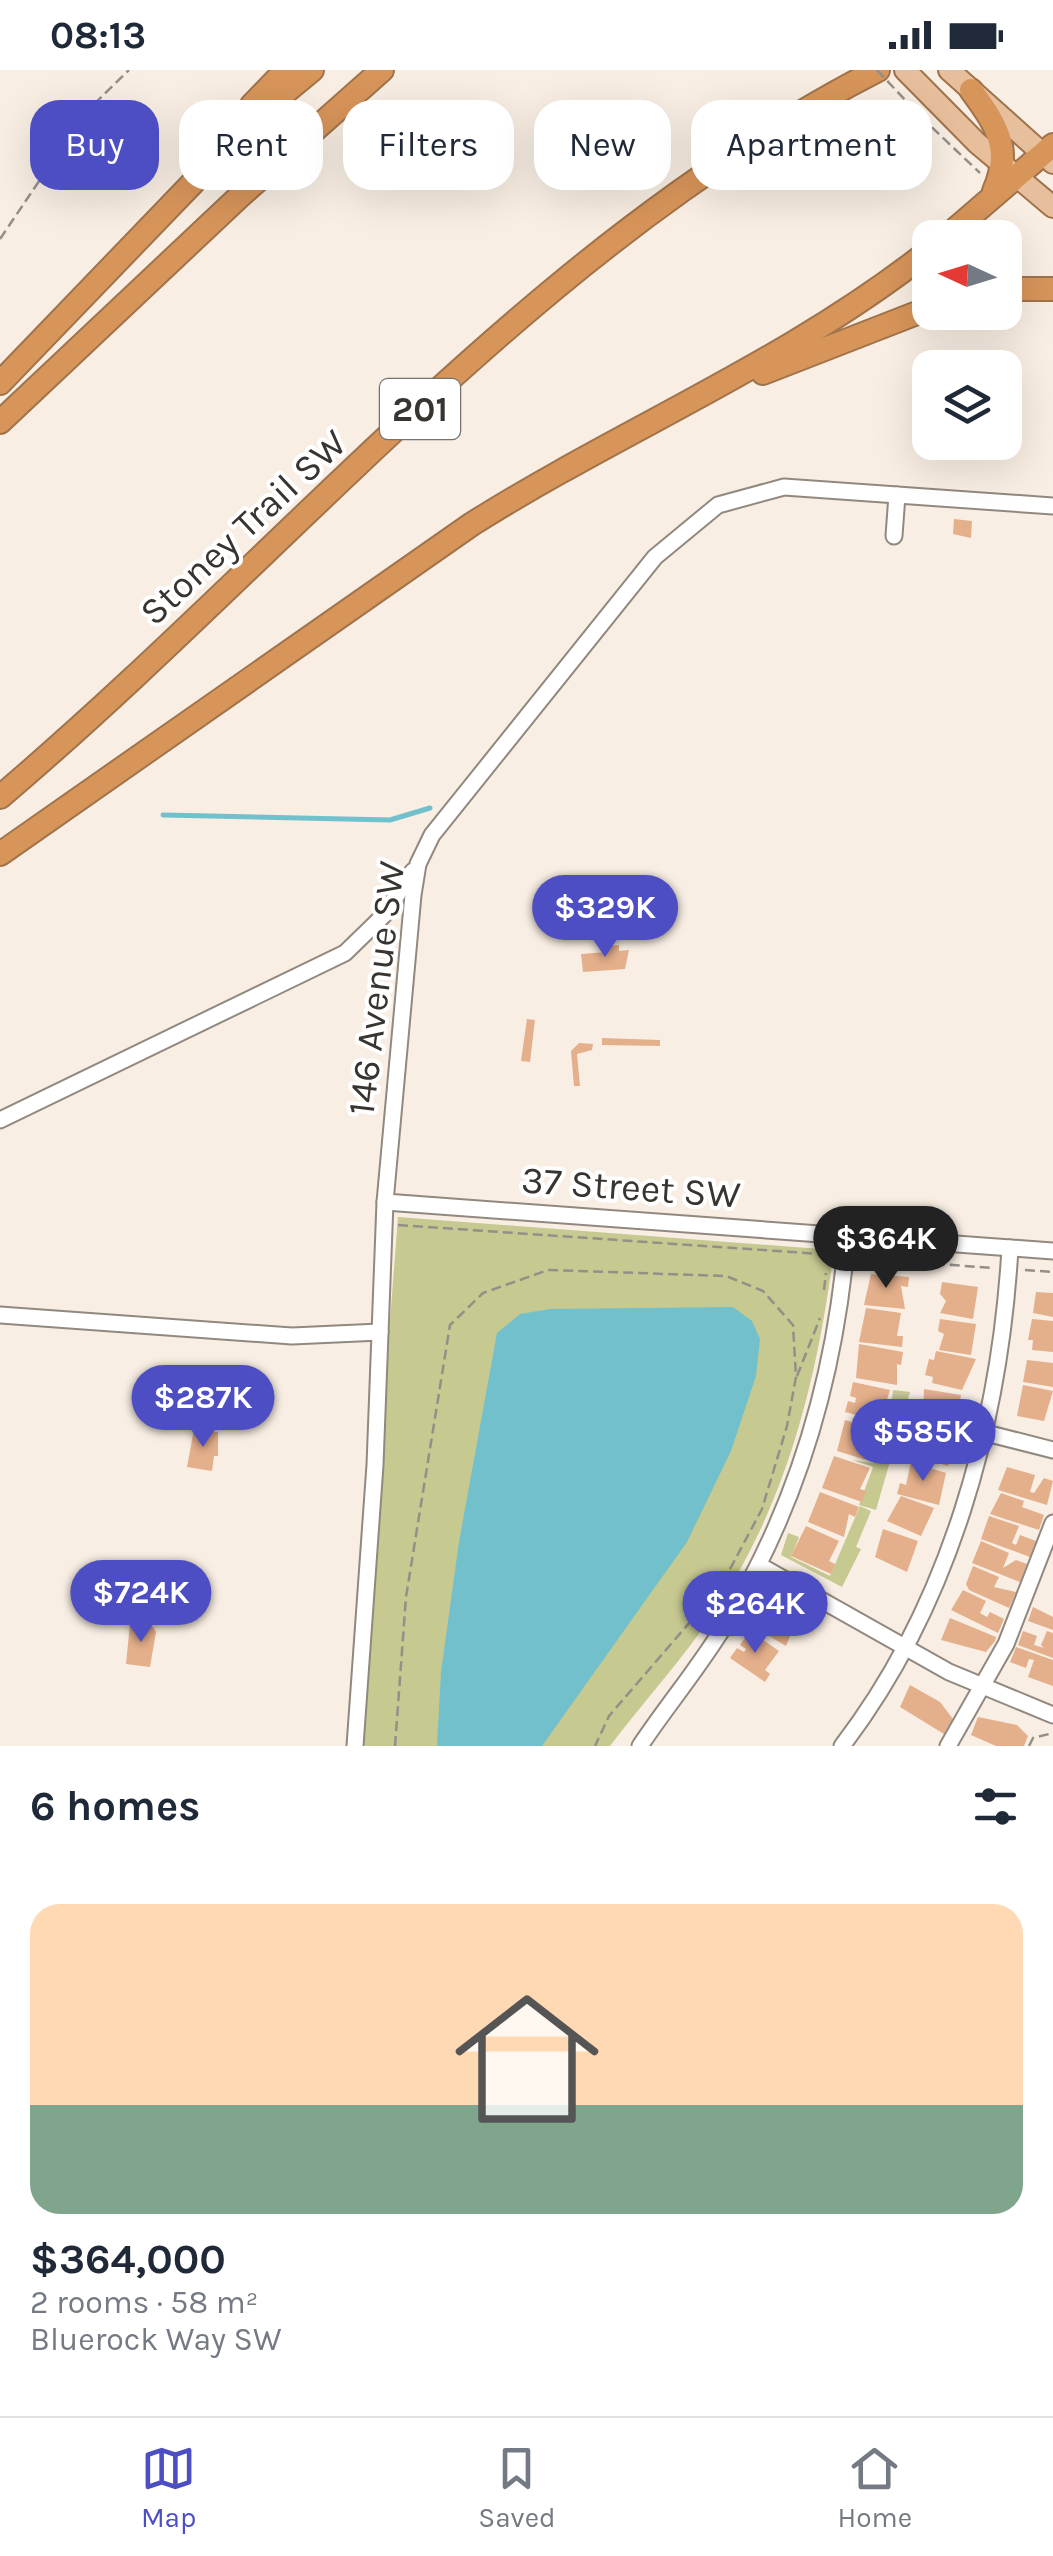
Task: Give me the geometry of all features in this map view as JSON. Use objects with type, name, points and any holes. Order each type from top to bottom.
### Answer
[{"type":"highway","points":[[86,296],[184,177],[286,70]]},
{"type":"highway","points":[[0,383],[260,113],[312,70]]},
{"type":"highway","points":[[0,422],[240,196],[382,70]]},
{"type":"highway","name":"Stoney Trail SW","points":[[0,798],[574,271],[669,198],[752,142],[878,70]]},
{"type":"highway","points":[[964,220],[992,194],[1002,138],[970,90]]},
{"type":"highway","points":[[999,171],[1049,154]]},
{"type":"highway","points":[[0,854],[472,524],[544,478],[825,326],[912,263]]},
{"type":"highway","points":[[1022,289],[1053,289]]},
{"type":"highway","points":[[694,400],[912,315]]},
{"type":"main road","points":[[905,70],[923,100]]},
{"type":"main road","points":[[949,70],[1049,154]]},
{"type":"main road","points":[[932,114],[999,171],[1053,207]]},
{"type":"street","name":"146 Avenue SW","points":[[355,1746],[384,1202],[418,864],[432,835],[655,558],[690,524],[730,499],[784,487],[897,495],[959,508],[1053,506]]},
{"type":"street","points":[[894,536],[897,495]]},
{"type":"street","points":[[0,1120],[345,952],[383,916],[418,864]]},
{"type":"street","name":"37 Street SW","points":[[384,1202],[1053,1251]]},
{"type":"street","points":[[640,1746],[726,1624],[758,1565],[801,1468],[822,1400],[843,1290],[847,1236]]},
{"type":"street","points":[[842,1746],[869,1711],[904,1648],[960,1518],[986,1433],[1004,1330],[1010,1248]]},
{"type":"street","points":[[0,1316],[292,1336],[380,1332]]},
{"type":"street","points":[[986,1433],[1053,1450]]},
{"type":"street","points":[[948,1746],[984,1688],[1050,1542],[1053,1522]]},
{"type":"street","points":[[758,1565],[904,1648],[984,1688],[1053,1715]]},
{"type":"path","points":[[0,239],[85,112],[130,70]]},
{"type":"path","points":[[878,70],[915,100]]},
{"type":"path","points":[[932,114],[999,171]]},
{"type":"path","points":[[414,1226],[821,1254],[828,1262],[823,1297]]},
{"type":"path","points":[[854,1258],[996,1268]]},
{"type":"path","points":[[395,1746],[406,1597],[450,1326],[483,1293],[548,1270],[726,1276],[763,1291],[793,1325],[796,1377]]},
{"type":"path","points":[[1028,1270],[1053,1272]]},
{"type":"path","points":[[595,1746],[609,1716],[679,1638],[728,1573],[762,1509],[796,1377],[821,1314]]},
{"type":"path","points":[[1029,1746],[1033,1738],[1053,1733]]},
{"type":"green space","points":[[398,1217],[834,1250],[808,1394],[761,1529],[714,1612],[610,1746],[357,1746]]},
{"type":"green space","points":[[893,1390],[910,1392],[876,1510],[859,1505],[873,1467],[852,1460],[873,1463],[888,1430],[875,1426],[889,1424]]},
{"type":"green space","points":[[860,1506],[871,1511],[856,1547],[861,1549],[842,1587],[781,1555],[788,1533],[799,1537],[791,1557],[830,1576]]},
{"type":"water","points":[[733,1307],[752,1321],[760,1339],[756,1376],[731,1451],[687,1542],[542,1746],[437,1746],[441,1672],[459,1542],[497,1333],[520,1314],[550,1309]]},
{"type":"building","points":[[954,519],[972,521],[971,538],[953,534]]},
{"type":"building","points":[[619,945],[619,951],[629,950],[625,969],[583,972],[581,954],[607,952],[607,946]]},
{"type":"building","points":[[527,1019],[535,1020],[530,1062],[521,1061]]},
{"type":"building","points":[[602,1038],[660,1040],[660,1046],[602,1045]]},
{"type":"building","points":[[579,1043],[593,1044],[592,1050],[577,1054],[580,1086],[574,1086],[571,1051]]},
{"type":"building","points":[[871,1274],[909,1277],[908,1287],[901,1286],[905,1309],[864,1305]]},
{"type":"building","points":[[942,1282],[978,1287],[973,1319],[940,1313],[946,1301],[940,1294]]},
{"type":"building","points":[[1036,1292],[1053,1293],[1053,1317],[1033,1313]]},
{"type":"building","points":[[866,1308],[901,1313],[897,1336],[903,1336],[902,1347],[859,1342]]},
{"type":"building","points":[[940,1319],[976,1324],[971,1355],[939,1350],[944,1334],[938,1331]]},
{"type":"building","points":[[1032,1319],[1053,1321],[1053,1352],[1032,1350],[1033,1340],[1028,1340]]},
{"type":"building","points":[[859,1344],[903,1352],[901,1365],[897,1364],[897,1385],[856,1378]]},
{"type":"building","points":[[936,1351],[976,1359],[962,1390],[932,1383],[933,1377],[925,1375],[929,1359],[934,1360]]},
{"type":"building","points":[[1027,1360],[1053,1363],[1053,1387],[1023,1382]]},
{"type":"building","points":[[853,1382],[890,1390],[883,1412],[889,1413],[887,1423],[845,1412],[848,1401],[855,1403],[856,1398],[850,1396]]},
{"type":"building","points":[[1023,1385],[1053,1391],[1044,1421],[1017,1416]]},
{"type":"building","points":[[924,1389],[961,1395],[956,1426],[923,1418]]},
{"type":"building","points":[[845,1420],[884,1431],[882,1440],[875,1438],[873,1462],[837,1451]]},
{"type":"building","points":[[918,1422],[959,1434],[948,1466],[911,1455],[921,1434],[915,1432]]},
{"type":"building","points":[[194,1429],[218,1432],[218,1456],[214,1456],[212,1471],[187,1467]]},
{"type":"building","points":[[834,1456],[870,1468],[860,1489],[866,1491],[862,1502],[822,1488]]},
{"type":"building","points":[[911,1462],[946,1473],[939,1505],[897,1494],[900,1483],[906,1485]]},
{"type":"building","points":[[1007,1467],[1035,1475],[1030,1492],[1034,1493],[1044,1478],[1053,1481],[1047,1505],[998,1490]]},
{"type":"building","points":[[820,1492],[859,1507],[855,1517],[849,1514],[844,1537],[808,1522]]},
{"type":"building","points":[[1001,1493],[1024,1501],[1022,1507],[1044,1515],[1039,1530],[990,1514]]},
{"type":"building","points":[[901,1496],[934,1508],[921,1536],[887,1521]]},
{"type":"building","points":[[989,1516],[1019,1526],[1012,1543],[1016,1545],[1020,1535],[1036,1541],[1030,1557],[981,1539]]},
{"type":"building","points":[[806,1526],[839,1541],[829,1561],[835,1564],[831,1574],[791,1556]]},
{"type":"building","points":[[883,1529],[918,1541],[907,1572],[875,1557]]},
{"type":"building","points":[[981,1541],[1009,1553],[1003,1568],[1016,1560],[1027,1564],[1020,1582],[972,1563]]},
{"type":"building","points":[[973,1566],[999,1577],[994,1587],[1016,1592],[1009,1608],[969,1590],[966,1584]]},
{"type":"building","points":[[963,1590],[986,1601],[980,1613],[987,1617],[990,1612],[1004,1619],[998,1633],[951,1610]]},
{"type":"building","points":[[770,1598],[805,1619],[801,1627],[795,1624],[786,1646],[754,1627]]},
{"type":"building","points":[[1033,1607],[1053,1617],[1053,1630],[1028,1621]]},
{"type":"building","points":[[950,1618],[996,1637],[995,1641],[986,1652],[941,1640]]},
{"type":"building","points":[[130,1624],[153,1627],[156,1632],[150,1667],[126,1664]]},
{"type":"building","points":[[750,1631],[779,1651],[765,1670],[770,1674],[765,1682],[730,1658],[737,1648],[744,1652],[746,1649],[740,1645]]},
{"type":"building","points":[[1023,1631],[1037,1636],[1034,1645],[1044,1648],[1041,1645],[1047,1631],[1053,1633],[1053,1658],[1018,1645]]},
{"type":"building","points":[[1016,1647],[1053,1660],[1053,1686],[1028,1677],[1034,1660],[1029,1659],[1026,1668],[1010,1662]]},
{"type":"building","points":[[910,1685],[940,1702],[953,1719],[944,1734],[900,1707]]},
{"type":"building","points":[[978,1717],[1017,1725],[1028,1736],[1024,1746],[996,1746],[971,1735]]},
{"type":"waterway","points":[[163,815],[390,820],[430,808]]}]
